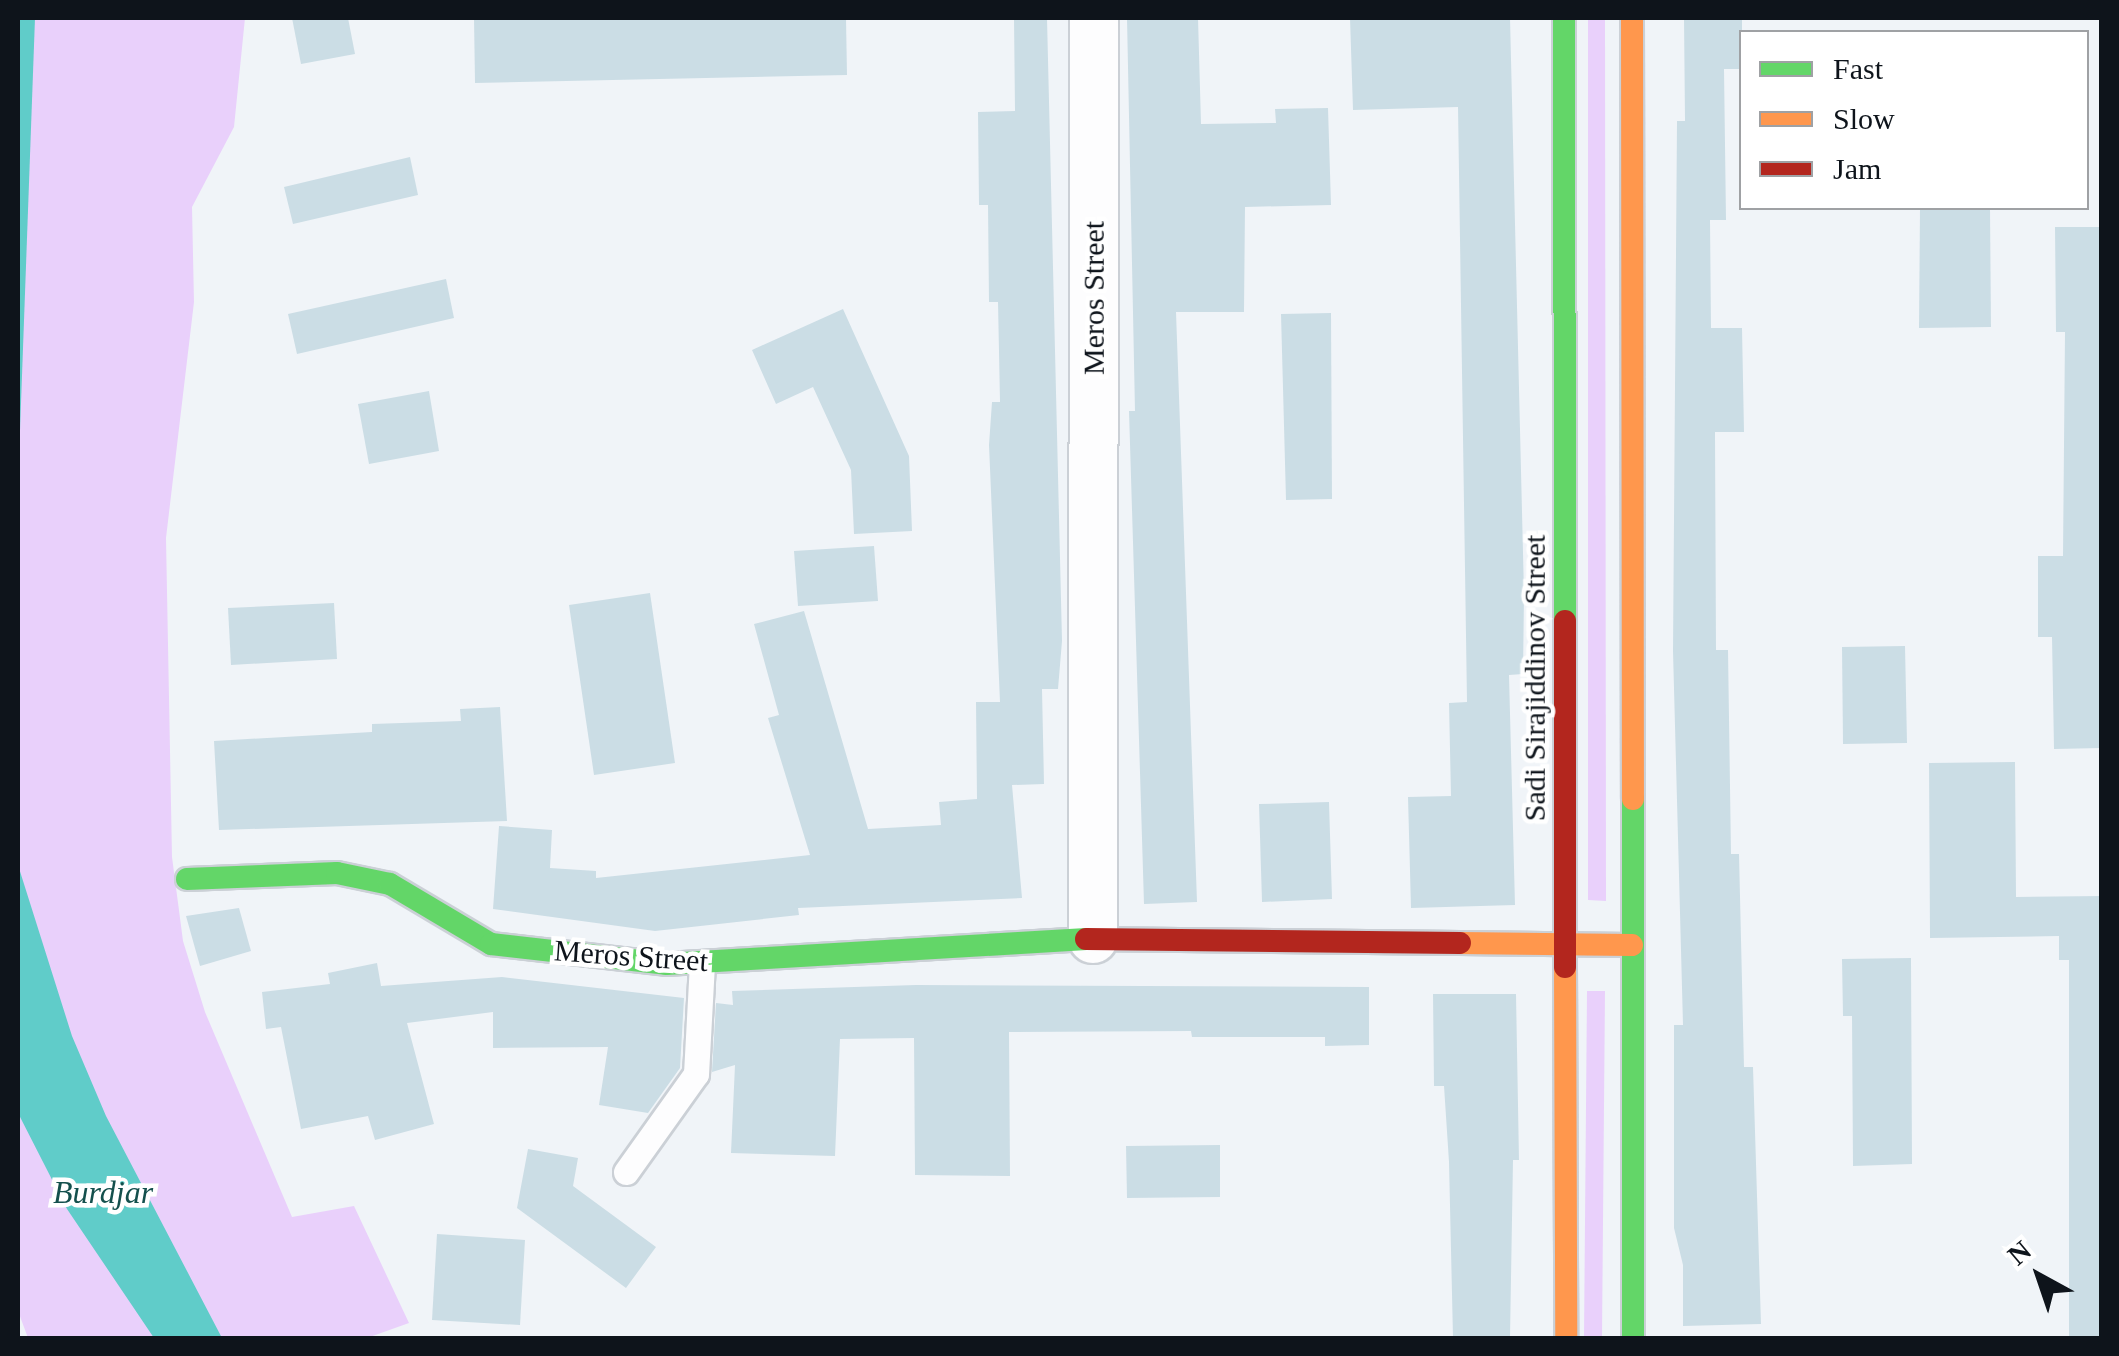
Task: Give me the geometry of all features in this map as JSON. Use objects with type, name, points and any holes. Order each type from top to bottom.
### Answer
[{"type":"street","name":"Meros Street","points":[[1093,940],[1094,18]]},
{"type":"street","name":"Sadi Sirajiddinov Street","points":[[1564,18],[1566,1338]]},
{"type":"street","points":[[1632,18],[1632,1338]]},
{"type":"street","name":"Meros Street","points":[[187,879],[337,874],[390,884],[490,944],[702,964],[1093,940],[1632,945]]},
{"type":"lane","points":[[626,1172],[696,1074],[702,964]]},
{"type":"shaded area","points":[[18,18],[245,18],[234,127],[192,207],[194,302],[166,538],[172,857],[183,941],[205,1012],[292,1217],[354,1206],[409,1323],[367,1338],[28,1338],[18,1311]]},
{"type":"shaded area","points":[[1588,18],[1605,18],[1606,901],[1588,900]]},
{"type":"shaded area","points":[[1587,991],[1605,991],[1602,1338],[1584,1338]]},
{"type":"water","points":[[18,18],[35,18],[18,486]]},
{"type":"water","name":"Burdjar","points":[[18,865],[72,1036],[106,1116],[222,1338],[154,1338],[67,1209],[18,1113]]},
{"type":"building","points":[[292,18],[348,18],[355,54],[301,64]]},
{"type":"building","points":[[474,18],[846,18],[847,75],[475,83]]},
{"type":"building","points":[[1014,18],[1047,18],[1062,641],[1058,689],[1042,689],[1044,784],[1012,785],[1022,898],[798,908],[799,915],[655,931],[493,909],[499,826],[552,830],[550,868],[596,871],[596,878],[810,855],[768,718],[779,715],[754,624],[804,611],[868,829],[941,825],[939,802],[977,799],[976,702],[1000,702],[989,445],[992,402],[1000,402],[998,302],[989,302],[988,205],[979,205],[978,112],[1015,111]]},
{"type":"building","points":[[1127,18],[1198,18],[1201,124],[1276,123],[1275,109],[1328,108],[1331,205],[1245,207],[1244,312],[1176,312],[1197,902],[1144,904],[1129,411],[1135,411]]},
{"type":"building","points":[[1350,18],[1510,18],[1524,594],[1523,674],[1509,675],[1515,905],[1411,908],[1408,797],[1451,796],[1449,703],[1467,702],[1458,107],[1353,110]]},
{"type":"building","points":[[1684,18],[1742,18],[1739,69],[1724,69],[1726,220],[1710,220],[1711,328],[1742,328],[1744,432],[1715,432],[1716,650],[1728,650],[1731,854],[1739,854],[1744,1067],[1753,1067],[1761,1324],[1683,1326],[1683,1265],[1674,1228],[1674,1025],[1683,1025],[1673,651],[1677,121],[1685,121]]},
{"type":"building","points":[[410,157],[418,195],[293,224],[284,187]]},
{"type":"building","points":[[1920,210],[1990,210],[1991,327],[1919,328]]},
{"type":"building","points":[[2055,227],[2102,227],[2102,748],[2054,749],[2052,637],[2038,637],[2038,556],[2063,556],[2065,332],[2056,332]]},
{"type":"building","points":[[446,279],[454,318],[297,354],[288,314]]},
{"type":"building","points":[[843,309],[909,456],[912,531],[854,534],[851,470],[813,387],[776,404],[752,350]]},
{"type":"building","points":[[1331,313],[1332,499],[1286,500],[1281,314]]},
{"type":"building","points":[[429,391],[439,451],[369,464],[358,404]]},
{"type":"building","points":[[874,546],[878,601],[798,606],[794,551]]},
{"type":"building","points":[[650,593],[675,763],[594,775],[569,605]]},
{"type":"building","points":[[334,603],[337,659],[231,665],[228,608]]},
{"type":"building","points":[[1905,646],[1907,743],[1843,744],[1842,647]]},
{"type":"building","points":[[500,707],[507,821],[219,830],[214,741],[372,732],[372,724],[461,721],[460,709]]},
{"type":"building","points":[[2015,762],[2016,897],[2102,896],[2102,1338],[2069,1338],[2069,960],[2059,960],[2059,936],[1930,938],[1929,763]]},
{"type":"building","points":[[1329,802],[1332,899],[1262,902],[1259,804]]},
{"type":"building","points":[[239,908],[251,951],[200,966],[186,916]]},
{"type":"building","points":[[1911,958],[1912,1164],[1853,1166],[1852,1016],[1843,1016],[1842,959]]},
{"type":"building","points":[[377,963],[381,986],[502,977],[684,998],[680,1068],[648,1113],[599,1105],[608,1047],[493,1048],[493,1012],[407,1023],[434,1124],[375,1140],[368,1116],[301,1129],[281,1027],[266,1029],[262,992],[330,984],[328,973]]},
{"type":"building","points":[[916,985],[1369,987],[1369,1045],[1325,1046],[1325,1037],[1192,1037],[1191,1031],[1009,1032],[1010,1176],[915,1175],[914,1038],[840,1039],[835,1156],[731,1153],[735,1065],[712,1072],[716,1003],[733,1005],[732,991]]},
{"type":"building","points":[[1433,994],[1516,994],[1519,1160],[1513,1160],[1510,1338],[1453,1338],[1449,1162],[1444,1086],[1434,1086]]},
{"type":"building","points":[[1220,1145],[1220,1197],[1127,1198],[1126,1146]]},
{"type":"building","points":[[528,1149],[578,1158],[573,1186],[656,1247],[626,1288],[517,1208]]},
{"type":"building","points":[[437,1234],[525,1240],[520,1325],[432,1320]]},
{"type":"traffic: fast","points":[[1564,18],[1565,621]]},
{"type":"traffic: fast","points":[[1633,799],[1633,1338]]},
{"type":"traffic: fast","points":[[187,879],[337,873],[390,884],[491,944],[666,964],[1086,939]]},
{"type":"traffic: slow","points":[[1632,18],[1633,799]]},
{"type":"traffic: slow","points":[[1460,943],[1632,945]]},
{"type":"traffic: slow","points":[[1565,967],[1566,1338]]},
{"type":"traffic: jam","points":[[1565,621],[1565,967]]},
{"type":"traffic: jam","points":[[1086,939],[1460,943]]}]
